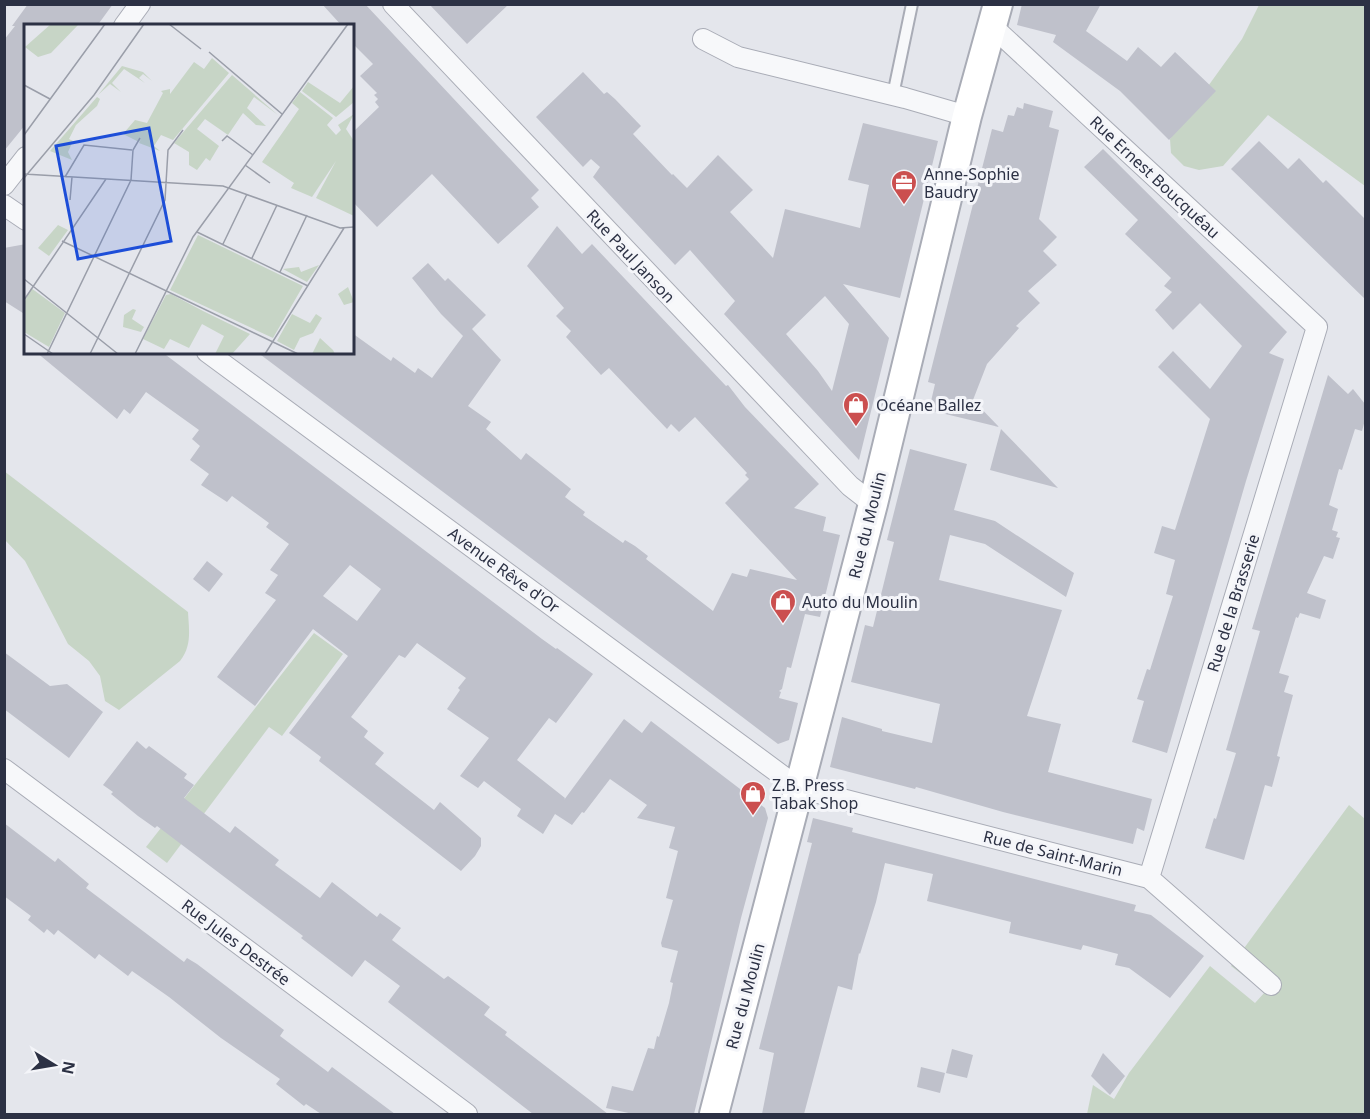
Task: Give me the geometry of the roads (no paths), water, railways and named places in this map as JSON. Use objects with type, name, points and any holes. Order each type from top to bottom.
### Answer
[{"type":"street","points":[[125,24],[140,4]]},
{"type":"street","name":"Rue Paul Janson","points":[[393,4],[850,486],[873,504]]},
{"type":"street","name":"Rue du Moulin","points":[[714,1114],[873,504],[967,116],[996,16]]},
{"type":"street","name":"Rue Ernest Boucquéau","points":[[996,16],[1317,327]]},
{"type":"street","points":[[703,39],[738,57],[893,95],[967,116]]},
{"type":"street","points":[[4,185],[24,160]]},
{"type":"street","points":[[4,205],[24,219]]},
{"type":"street","name":"Rue de la Brasserie","points":[[1149,878],[1317,327]]},
{"type":"street","name":"Avenue Rêve d'Or","points":[[210,354],[799,788]]},
{"type":"street","name":"Rue Jules Destrée","points":[[4,769],[467,1114]]},
{"type":"street","name":"Rue de Saint-Marin","points":[[799,788],[1149,878],[1271,985]]},
{"type":"lane","points":[[893,95],[912,4]]},
{"type":"place","name":"Anne-Sophie Baudry","points":[[904,206]]},
{"type":"place","name":"Océane Ballez","points":[[856,428]]},
{"type":"place","name":"Auto du Moulin","points":[[783,625]]},
{"type":"place","name":"Z.B. Press Tabak Shop","points":[[753,817]]}]
